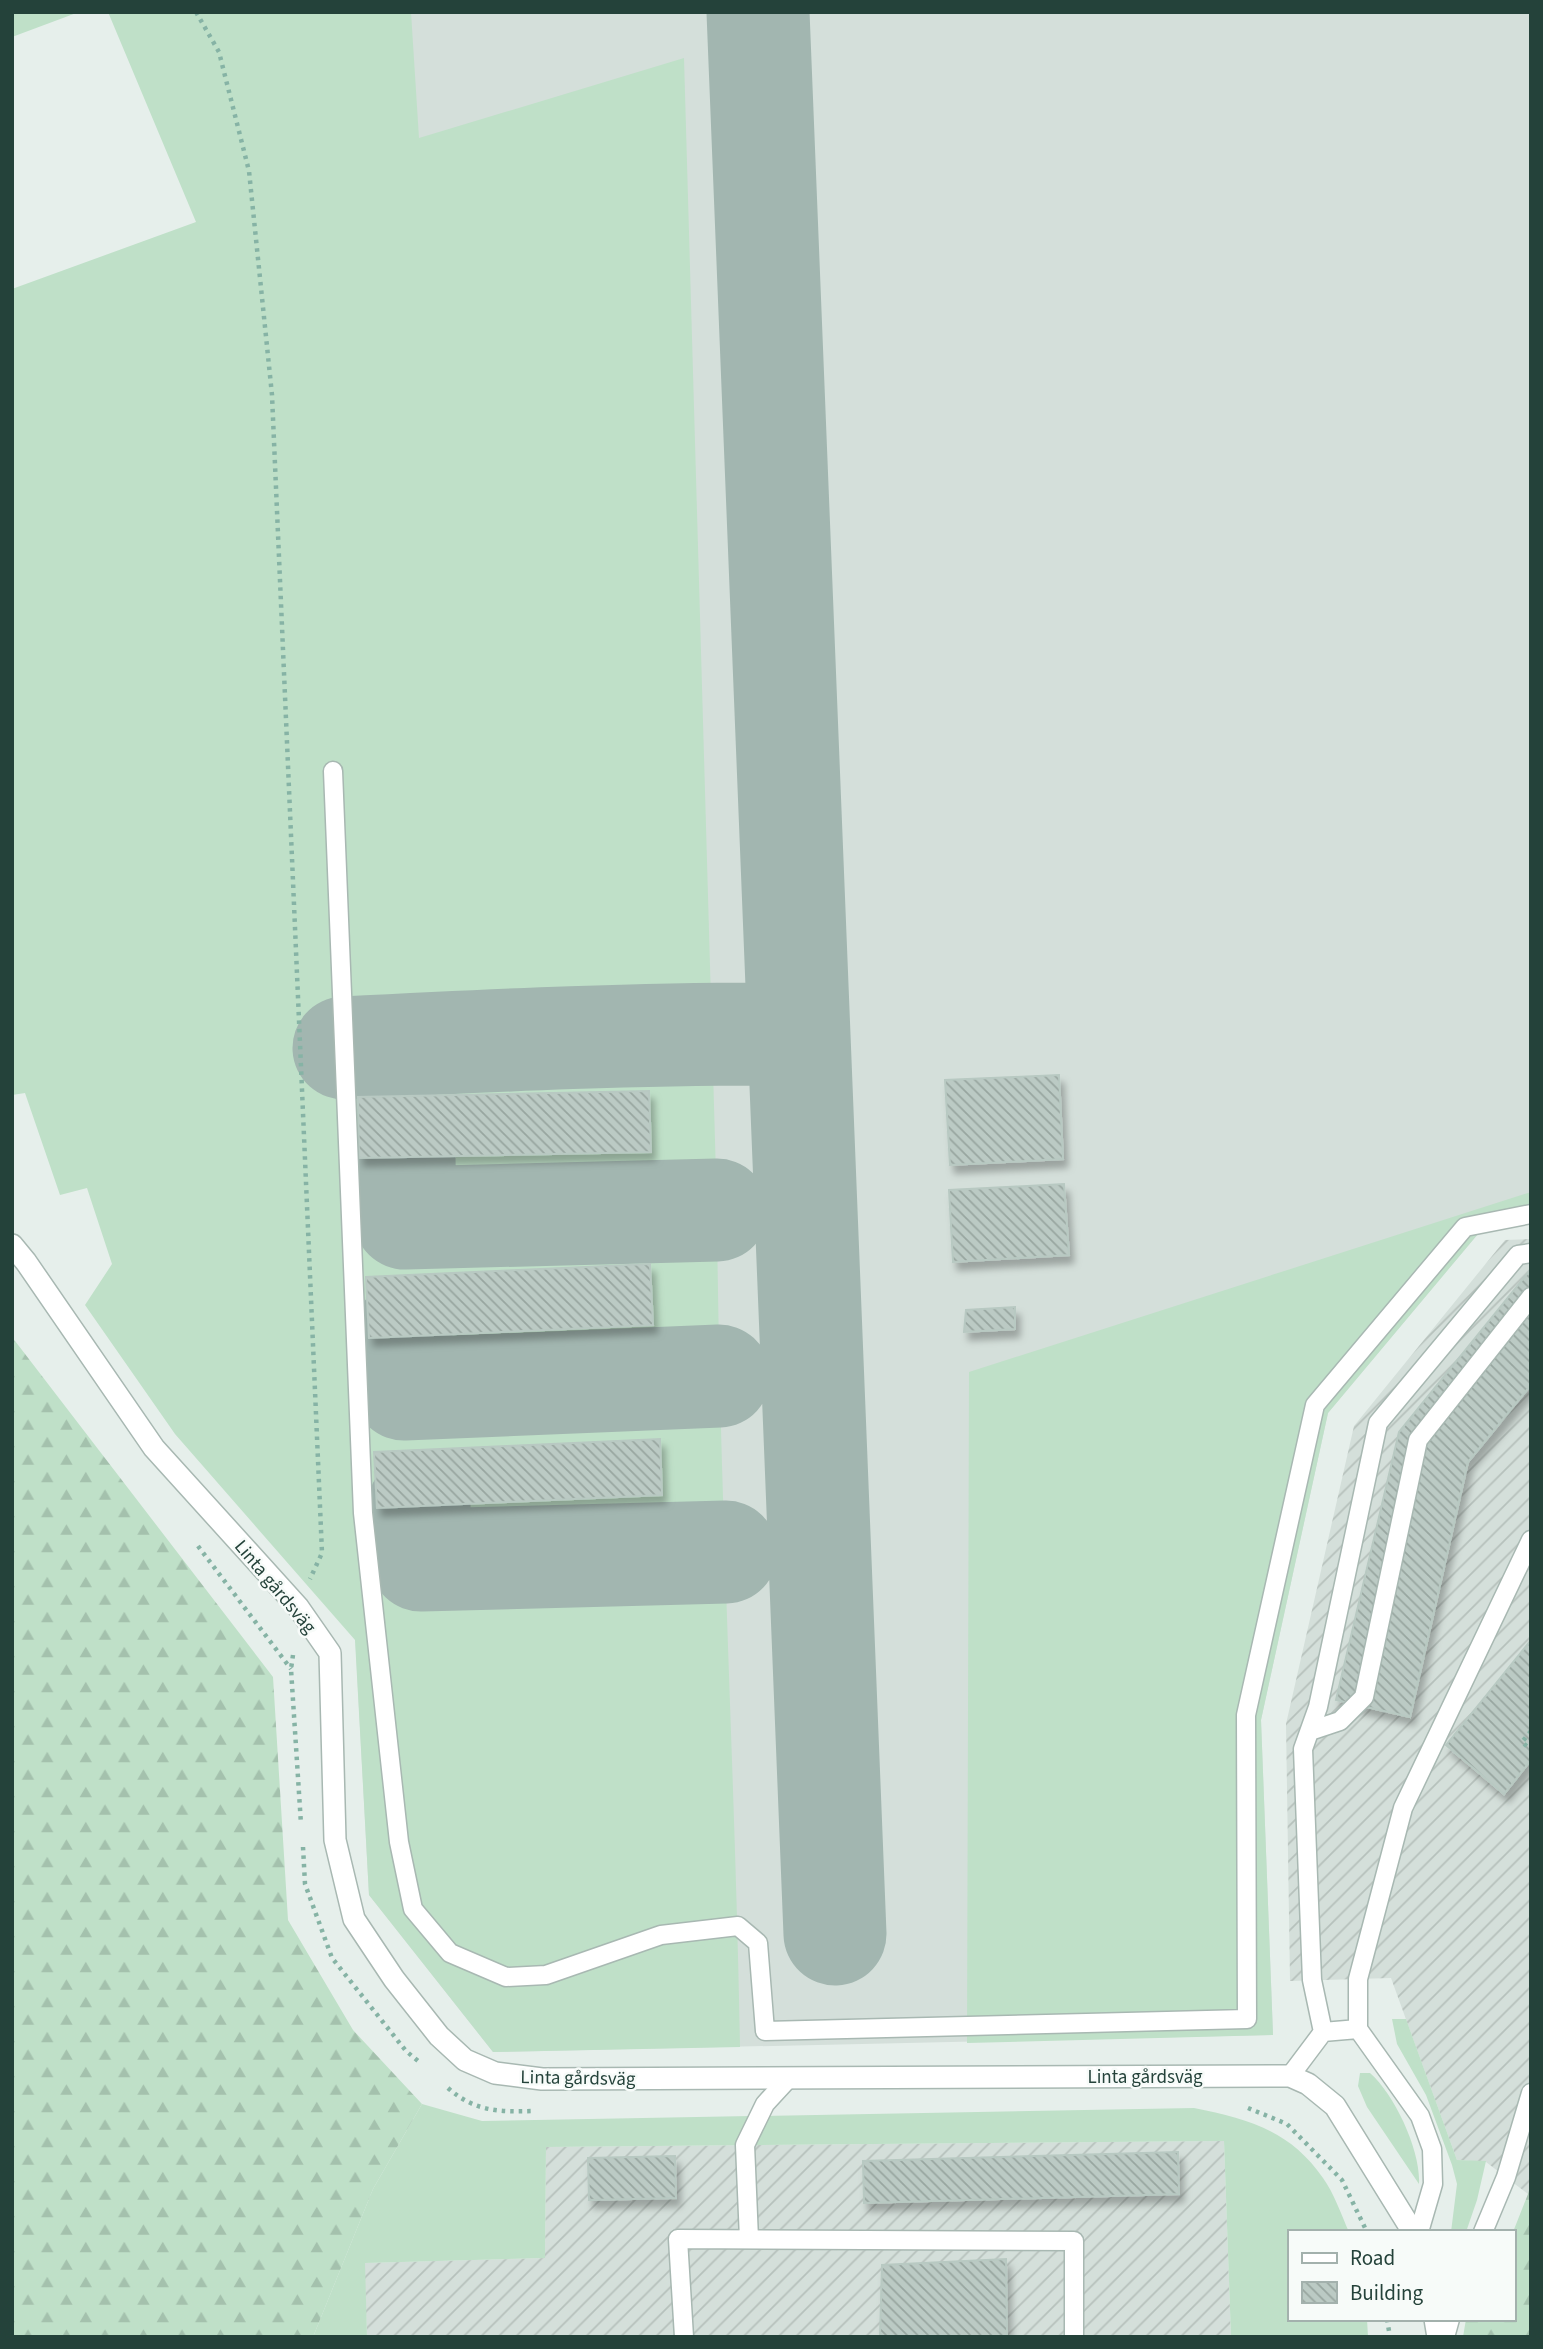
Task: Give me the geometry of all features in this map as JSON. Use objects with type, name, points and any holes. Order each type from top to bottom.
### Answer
[{"type":"street","name":"Linta gårdsväg","points":[[12,1245],[154,1448],[298,1607],[330,1653],[335,1840],[354,1919],[394,1979],[439,2036],[465,2060],[495,2073],[542,2079],[1290,2076]]},
{"type":"street","points":[[1290,2076],[1308,2084],[1335,2106],[1412,2230]]},
{"type":"lane","points":[[333,771],[363,1513],[399,1842],[414,1909],[450,1953],[506,1977],[546,1975],[661,1935],[737,1926],[758,1943],[765,2031],[1247,2019],[1245,1715],[1315,1405],[1465,1227],[1531,1214]]},
{"type":"lane","points":[[1323,2032],[1312,1980],[1303,1749],[1318,1707],[1378,1423],[1518,1255],[1531,1253]]},
{"type":"lane","points":[[1310,1731],[1340,1721],[1364,1697],[1418,1440],[1531,1297]]},
{"type":"lane","points":[[1420,2230],[1433,2183],[1432,2149],[1420,2116],[1358,2029],[1358,1979],[1402,1808],[1531,1540]]},
{"type":"lane","points":[[1290,2076],[1323,2032],[1358,2029]]},
{"type":"lane","points":[[749,2239],[745,2145],[765,2104],[789,2078]]},
{"type":"lane","points":[[1484,2230],[1506,2177],[1531,2093]]},
{"type":"lane","points":[[684,2337],[678,2239],[1074,2241],[1074,2337]]},
{"type":"path","points":[[196,12],[219,52],[249,171],[272,396],[322,1553],[298,1607],[291,1669],[302,1830]]},
{"type":"path","points":[[1531,1731],[1522,1742],[1531,1750]]},
{"type":"path","points":[[303,1844],[305,1884],[332,1958],[406,2051],[425,2068]]},
{"type":"path","points":[[444,2084],[463,2101],[494,2111],[545,2111]]},
{"type":"path","points":[[1244,2106],[1287,2124],[1342,2180],[1366,2230]]},
{"type":"shaded area","points":[[268,12],[1531,12],[1531,1217],[1488,1222],[1328,1413],[1261,1720],[1273,2035],[493,2052],[369,1895]]},
{"type":"shaded area","points":[[1531,1239],[1531,2180],[1528,2194],[1486,2162],[1457,2160],[1391,1978],[1290,1981],[1286,1724],[1354,1426],[1505,1240]]},
{"type":"shaded area","points":[[1224,2141],[1231,2337],[367,2337],[364,2263],[545,2258],[546,2147]]},
{"type":"green space","points":[[12,12],[79,12],[12,37]]},
{"type":"green space","points":[[108,12],[411,12],[419,138],[684,58],[740,2047],[493,2052],[369,1895],[355,1640],[175,1434],[85,1305],[112,1264],[87,1188],[60,1195],[25,1093],[12,1095],[12,289],[196,222]]},
{"type":"green space","points":[[1531,1192],[1531,1217],[1488,1222],[1328,1413],[1261,1720],[1273,2035],[967,2043],[969,1372]]},
{"type":"green space","points":[[12,1337],[273,1677],[288,1920],[353,2030],[422,2104],[373,2189],[313,2337],[12,2337]]},
{"type":"green space","points":[[1392,2019],[1406,2019],[1457,2160],[1486,2161],[1467,2230],[1451,2230],[1457,2184],[1452,2165],[1426,2095],[1397,2044]]},
{"type":"green space","points":[[1360,2073],[1370,2073],[1379,2083],[1405,2124],[1416,2156],[1419,2184],[1367,2107],[1358,2086]]},
{"type":"green space","points":[[422,2104],[482,2121],[1194,2108],[1250,2122],[1282,2138],[1297,2148],[1327,2184],[1348,2230],[1288,2230],[1288,2321],[1367,2321],[1368,2337],[1231,2337],[1224,2141],[546,2147],[545,2258],[365,2263],[367,2337],[313,2337],[373,2189]]},
{"type":"green space","points":[[1531,2180],[1531,2337],[1463,2337],[1466,2321],[1515,2321],[1514,2230]]},
{"type":"building","points":[[1059,1075],[1063,1159],[950,1165],[945,1080]]},
{"type":"building","points":[[649,1091],[651,1152],[359,1158],[358,1097]]},
{"type":"building","points":[[1064,1184],[1069,1255],[953,1262],[949,1190]]},
{"type":"building","points":[[650,1264],[653,1325],[369,1338],[366,1277]]},
{"type":"building","points":[[1531,1269],[1531,1385],[1468,1462],[1410,1717],[1336,1700],[1399,1432]]},
{"type":"building","points":[[1015,1307],[1015,1329],[964,1332],[966,1310]]},
{"type":"building","points":[[660,1439],[662,1495],[377,1508],[374,1452]]},
{"type":"building","points":[[1531,1640],[1531,1760],[1504,1794],[1446,1745]]},
{"type":"building","points":[[1178,2152],[1179,2194],[864,2203],[863,2161]]},
{"type":"building","points":[[675,2156],[676,2198],[589,2200],[588,2158]]},
{"type":"building","points":[[1006,2259],[1007,2337],[880,2337],[882,2265]]},
{"type":"taxiway","points":[[758,12],[835,1934]]},
{"type":"taxiway","points":[[344,1048],[572,1038],[799,1034]]},
{"type":"taxiway","points":[[404,1157],[405,1218],[717,1210]]},
{"type":"taxiway","points":[[401,1337],[404,1389],[719,1376]]},
{"type":"taxiway","points":[[419,1506],[421,1560],[726,1552]]}]
